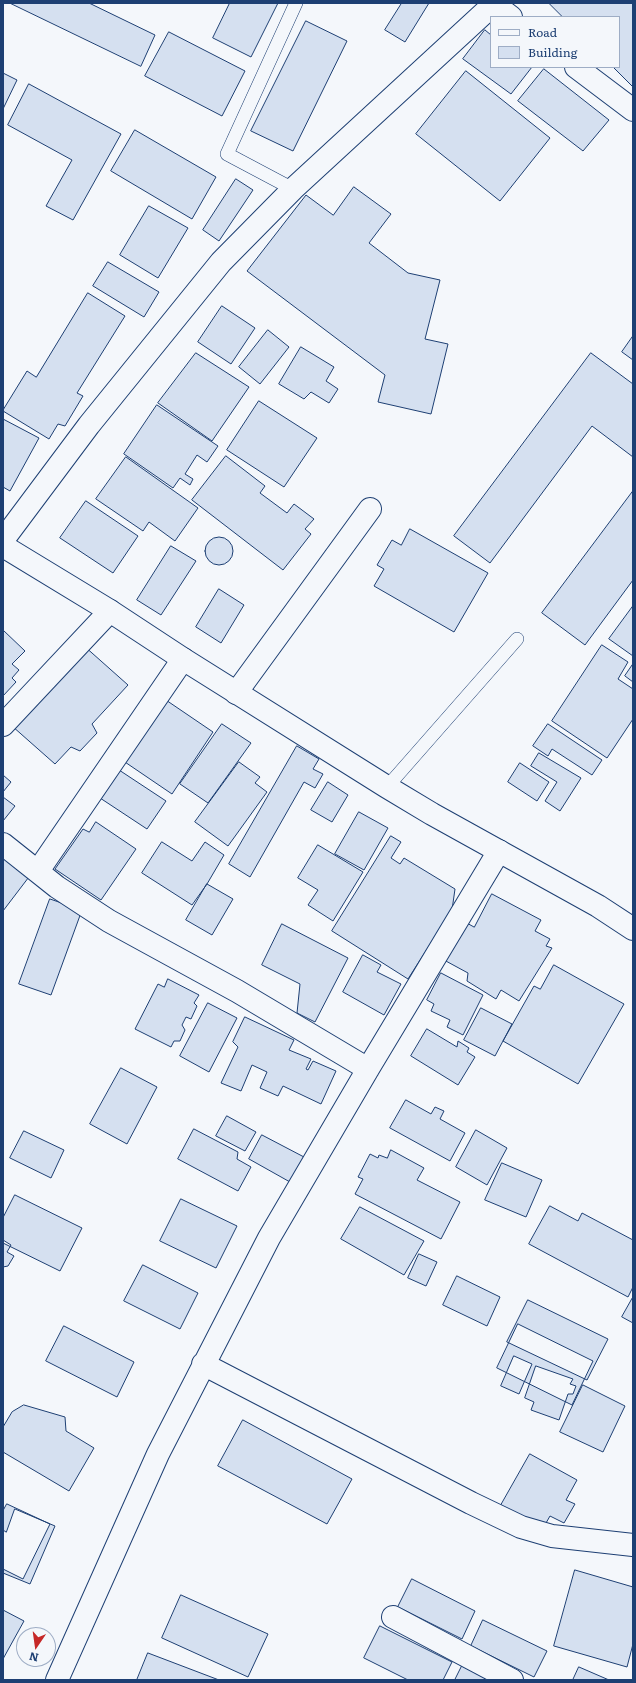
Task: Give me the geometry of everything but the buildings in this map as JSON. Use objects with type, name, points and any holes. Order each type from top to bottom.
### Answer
[{"type":"street","points":[[3,540],[89,425],[220,262],[293,189],[494,3],[511,16]]},
{"type":"street","points":[[577,68],[633,110]]},
{"type":"street","points":[[236,693],[370,509]]},
{"type":"street","points":[[3,546],[110,611],[183,660],[387,787],[432,814],[598,906],[633,929]]},
{"type":"street","points":[[3,725],[110,611]]},
{"type":"street","points":[[38,871],[183,660]]},
{"type":"street","points":[[3,844],[57,887],[109,921],[237,991],[368,1069]]},
{"type":"street","points":[[57,1680],[158,1454],[269,1238],[368,1069],[499,851]]},
{"type":"street","points":[[203,1364],[471,1503],[521,1527],[552,1536],[633,1545]]},
{"type":"street","points":[[393,1616],[512,1680]]},
{"type":"lane","points":[[293,189],[227,154],[296,3]]},
{"type":"lane","points":[[387,787],[517,639]]}]
